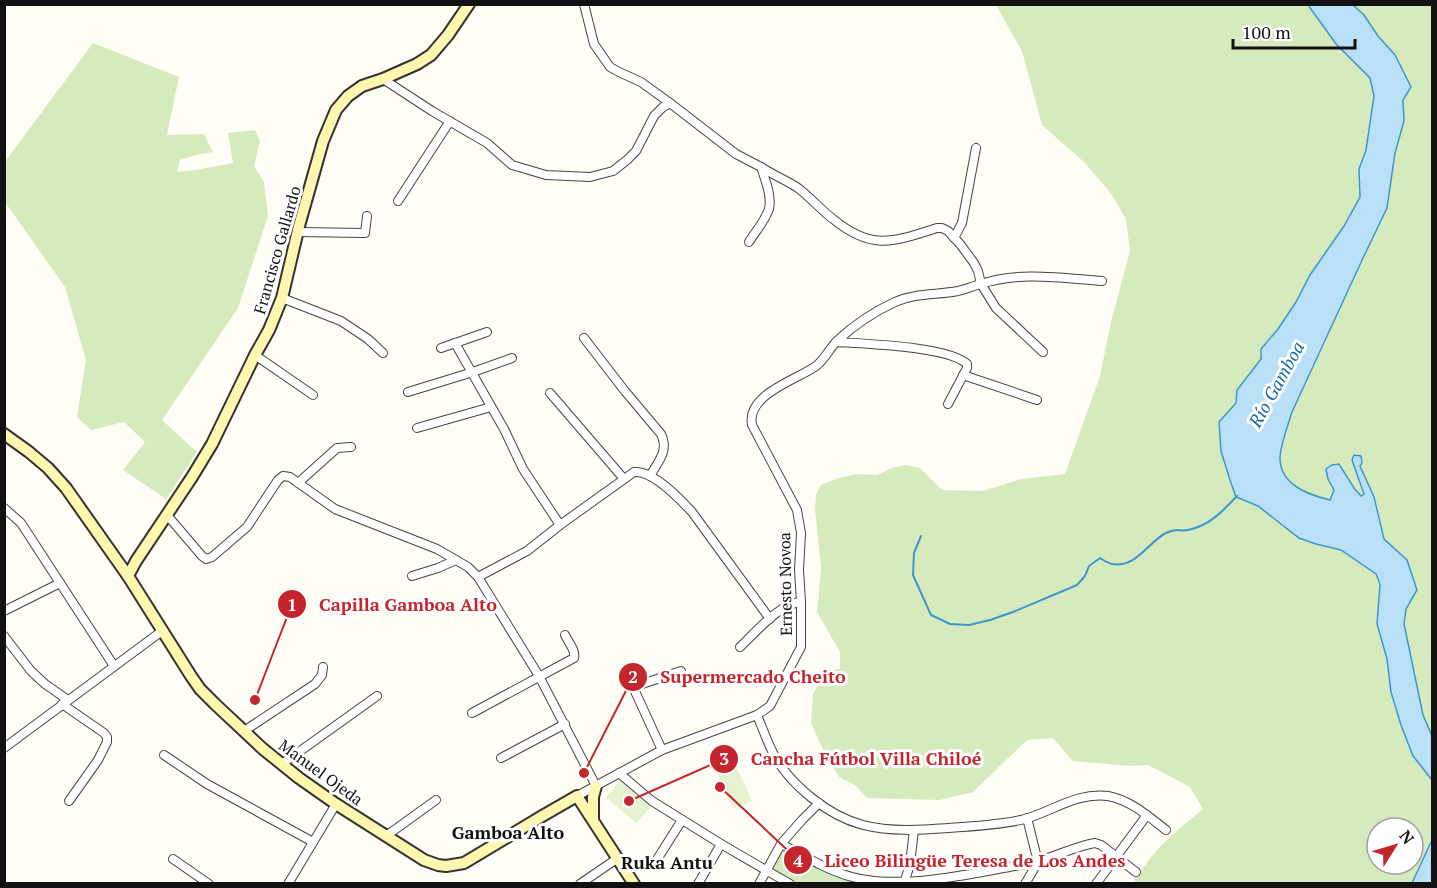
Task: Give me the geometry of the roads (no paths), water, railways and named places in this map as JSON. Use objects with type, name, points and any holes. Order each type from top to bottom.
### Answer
[{"type":"street","name":"Francisco Gallardo","points":[[128,576],[212,444],[269,330],[282,298],[323,141],[336,110],[348,96],[362,86],[417,64],[431,55],[470,4]]},
{"type":"street","points":[[584,4],[594,44],[610,67],[641,82],[736,154],[798,188],[849,232],[863,238],[892,242],[937,228],[948,231],[974,263],[981,284],[996,308],[1043,352]]},
{"type":"street","points":[[383,79],[432,111],[488,143],[512,165],[546,175],[590,177],[613,171],[636,151],[654,116],[670,104]]},
{"type":"street","points":[[398,201],[450,121]]},
{"type":"street","points":[[954,238],[962,224],[976,148]]},
{"type":"street","points":[[748,242],[769,208],[769,197],[761,167]]},
{"type":"street","points":[[298,232],[365,233],[367,216]]},
{"type":"street","name":"Ernesto Novoa","points":[[554,809],[662,750],[757,715],[770,706],[801,647],[799,570],[801,534],[797,510],[752,425],[751,417],[754,409],[772,390],[819,364],[836,342],[866,317],[897,301],[913,296],[957,291],[1006,277],[1039,276],[1102,281]]},
{"type":"street","points":[[282,298],[341,321],[368,339],[382,353]]},
{"type":"street","points":[[441,348],[487,332]]},
{"type":"street","points":[[584,338],[661,434],[665,450],[650,476]]},
{"type":"street","points":[[836,342],[915,348],[954,356],[962,360],[967,364],[967,368],[948,404]]},
{"type":"street","points":[[455,343],[504,429],[523,469],[560,525]]},
{"type":"street","points":[[255,355],[313,395]]},
{"type":"street","points":[[408,392],[512,358]]},
{"type":"street","points":[[963,375],[1037,400]]},
{"type":"street","points":[[550,393],[624,479]]},
{"type":"street","points":[[417,428],[491,407]]},
{"type":"street","name":"Manuel Ojeda","points":[[6,438],[29,452],[66,488],[128,576],[200,689],[282,764],[336,804],[424,860],[438,865],[464,863],[554,809]]},
{"type":"street","points":[[298,483],[337,448],[351,447]]},
{"type":"street","points":[[478,577],[527,551],[637,471],[650,476],[678,496],[770,619]]},
{"type":"street","points":[[167,514],[206,559],[212,557],[247,527],[278,480],[284,476],[290,477],[335,509],[420,542],[468,567],[478,577],[539,676],[596,786],[593,798],[593,819]]},
{"type":"street","points":[[4,508],[21,523],[114,666]]},
{"type":"street","points":[[412,576],[456,560]]},
{"type":"street","points":[[4,611],[60,583]]},
{"type":"street","points":[[740,647],[789,604],[801,602]]},
{"type":"street","points":[[4,748],[162,631]]},
{"type":"street","points":[[472,713],[574,658],[574,652],[565,635]]},
{"type":"street","points":[[4,636],[45,684],[107,737],[107,742],[98,760],[69,801]]},
{"type":"street","points":[[244,731],[315,684],[322,675],[323,667]]},
{"type":"street","points":[[662,750],[633,687],[681,671]]},
{"type":"street","points":[[282,764],[377,696]]},
{"type":"street","points":[[757,715],[773,753],[792,780],[819,803],[861,825],[914,830],[1000,823],[1027,818],[1078,798],[1094,795],[1131,804],[1166,830]]},
{"type":"street","points":[[501,758],[565,724]]},
{"type":"street","points":[[164,755],[207,784],[313,842]]},
{"type":"street","points":[[619,773],[652,801],[790,884]]},
{"type":"street","points":[[577,796],[634,884]]},
{"type":"street","points":[[386,836],[436,800]]},
{"type":"street","points":[[759,884],[782,844],[819,803]]},
{"type":"street","points":[[288,884],[336,804]]},
{"type":"street","points":[[554,809],[572,808],[593,819]]},
{"type":"street","points":[[1096,884],[1147,815]]},
{"type":"street","points":[[1025,884],[1038,862],[1027,818]]},
{"type":"street","points":[[656,861],[682,820]]},
{"type":"street","points":[[904,883],[910,864],[914,830]]},
{"type":"street","points":[[782,844],[827,868],[864,880],[904,883],[965,875],[1038,862],[1095,843],[1101,845],[1136,872]]},
{"type":"street","points":[[698,884],[721,844]]},
{"type":"street","points":[[580,884],[618,858]]},
{"type":"street","points":[[173,859],[208,884]]},
{"type":"street","points":[[960,884],[965,875]]},
{"type":"water","name":"Río Gamboa","points":[[1308,5],[1353,5],[1364,15],[1395,55],[1411,87],[1403,100],[1404,121],[1395,153],[1387,208],[1292,412],[1281,448],[1281,467],[1290,482],[1297,487],[1330,500],[1334,490],[1326,469],[1339,464],[1361,496],[1364,494],[1352,460],[1354,455],[1361,456],[1360,466],[1374,497],[1384,539],[1407,560],[1417,590],[1406,609],[1404,624],[1423,715],[1432,736],[1432,780],[1413,756],[1391,692],[1387,659],[1377,624],[1380,584],[1376,574],[1341,550],[1299,538],[1258,506],[1236,497],[1221,451],[1219,422],[1236,403],[1237,390],[1261,359],[1261,349],[1296,302],[1310,275],[1344,226],[1360,197],[1359,169],[1366,150],[1374,96],[1370,78],[1336,44]]},
{"type":"water","points":[[1432,840],[1432,883],[1412,883],[1415,876],[1425,876],[1425,855]]},
{"type":"waterway","points":[[921,536],[914,553],[913,575],[931,615],[950,624],[969,625],[1013,612],[1077,585],[1085,576],[1089,566],[1100,558],[1112,564],[1128,562],[1166,533],[1203,525],[1237,496]]},
{"type":"place","name":"Capilla Gamboa Alto","points":[[255,700]]},
{"type":"place","name":"Supermercado Cheito","points":[[584,773]]},
{"type":"place","name":"Liceo Bilingüe Teresa de Los Andes","points":[[720,787]]},
{"type":"place","name":"Cancha Fútbol Villa Chiloé","points":[[629,801]]},
{"type":"district","name":"Gamboa Alto","points":[[508,832]]},
{"type":"district","name":"Ruka Antu","points":[[667,862]]}]
